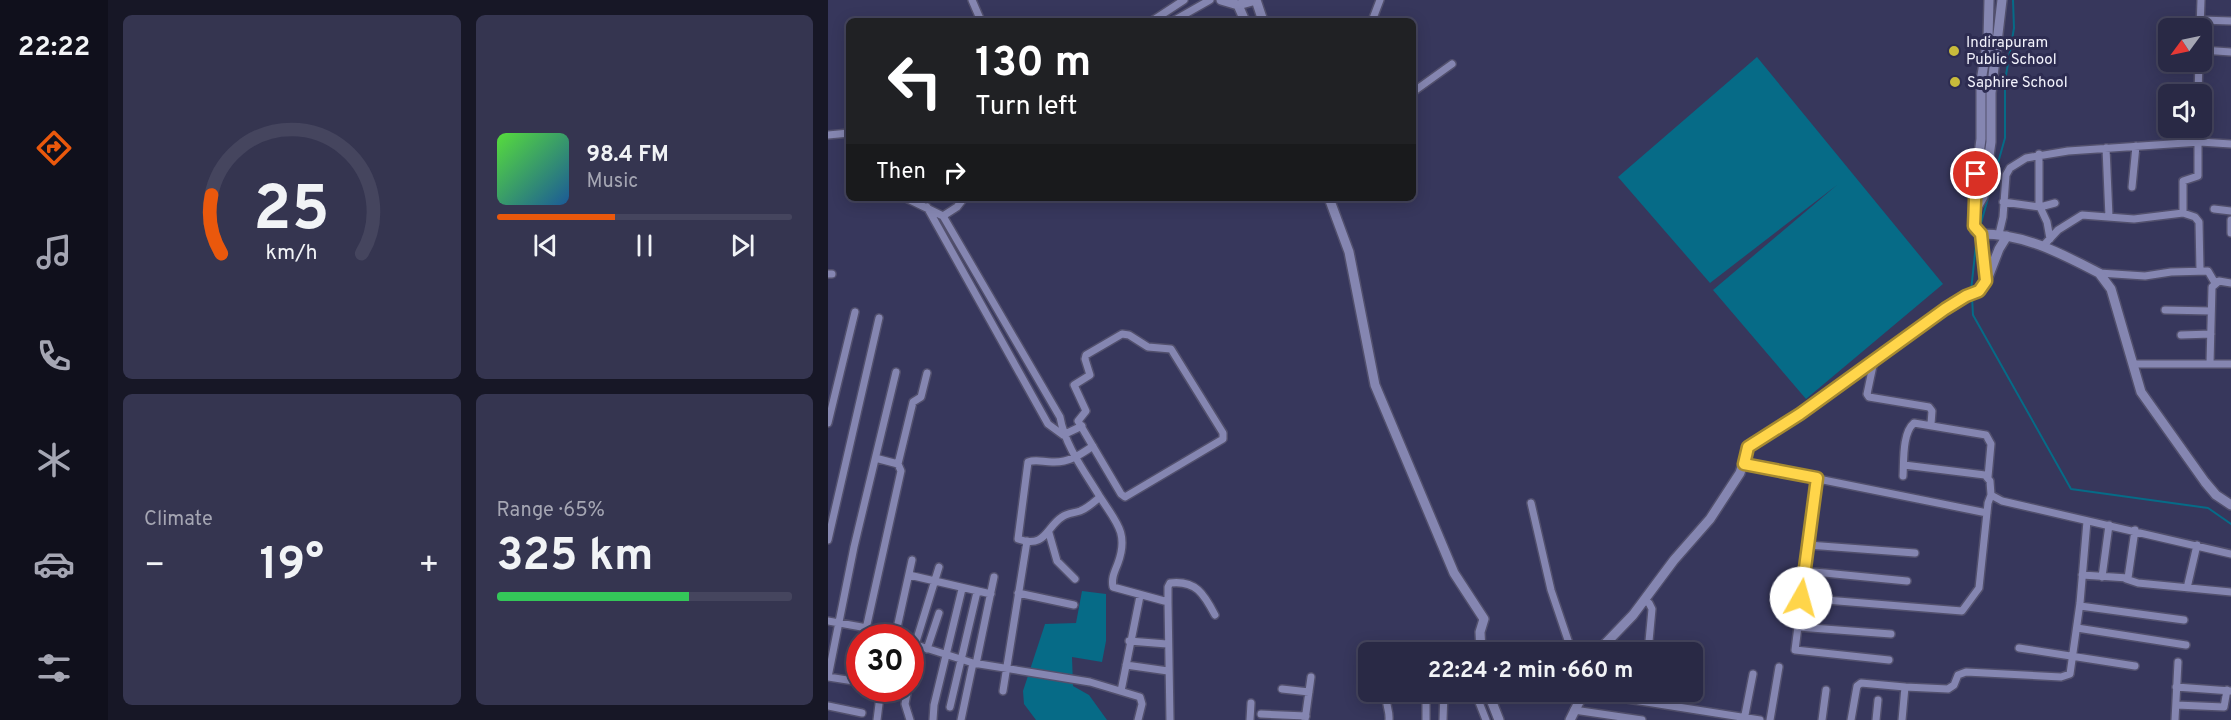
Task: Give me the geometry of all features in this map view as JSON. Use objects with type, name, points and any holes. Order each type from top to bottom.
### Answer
[{"type":"street","points":[[972,0],[980,18]]},
{"type":"street","points":[[1157,18],[1184,0]]},
{"type":"street","points":[[1178,18],[1210,0]]},
{"type":"street","points":[[1221,0],[1238,5],[1256,0],[1262,18]]},
{"type":"street","points":[[1373,18],[1380,0]]},
{"type":"street","points":[[1986,281],[1974,192],[1981,139],[1980,95],[1988,39],[1989,0]]},
{"type":"street","points":[[1977,207],[1983,197],[1989,162],[1991,93],[2002,0]]},
{"type":"street","points":[[2201,0],[2201,18]]},
{"type":"street","points":[[1177,5],[1183,15]]},
{"type":"street","points":[[1238,5],[1244,18]]},
{"type":"street","points":[[2212,20],[2231,21]]},
{"type":"street","points":[[2212,51],[2231,52]]},
{"type":"street","points":[[1416,90],[1452,64]]},
{"type":"street","points":[[828,135],[846,133]]},
{"type":"street","points":[[2184,213],[2183,180],[2199,176],[2199,138]]},
{"type":"street","points":[[1607,642],[1710,519],[1744,464],[1748,447],[1780,428],[1874,361],[1979,291],[1986,281],[2003,235],[2003,183],[2010,168],[2039,154],[2200,142],[2231,144]]},
{"type":"street","points":[[2132,187],[2136,146]]},
{"type":"street","points":[[2106,148],[2109,217]]},
{"type":"street","points":[[2039,154],[2040,205],[2047,222],[2047,242]]},
{"type":"street","points":[[913,201],[943,216],[1060,417],[1063,435]]},
{"type":"street","points":[[943,216],[962,201]]},
{"type":"street","points":[[1330,201],[1349,252],[1375,385],[1454,573],[1484,619],[1480,632],[1480,642]]},
{"type":"street","points":[[2003,202],[2040,205],[2055,203]]},
{"type":"street","points":[[926,207],[1048,424],[1063,435],[1124,538],[1124,548],[1112,580],[1113,587],[1168,603]]},
{"type":"street","points":[[2214,209],[2231,211]]},
{"type":"street","points":[[2047,242],[2076,217],[2134,219],[2184,213],[2195,217],[2199,222],[2200,270]]},
{"type":"street","points":[[2231,220],[2231,233]]},
{"type":"street","points":[[1978,232],[2047,242],[2099,273],[2111,289],[2138,383],[2146,400],[2212,491],[2231,505]]},
{"type":"street","points":[[2099,273],[2145,276],[2208,271],[2214,283],[2210,363]]},
{"type":"street","points":[[2214,283],[2231,283]]},
{"type":"street","points":[[2165,310],[2211,311]]},
{"type":"street","points":[[828,423],[855,312]]},
{"type":"street","points":[[828,540],[879,318]]},
{"type":"street","points":[[1122,334],[1129,335],[1148,347],[1171,350],[1223,433],[1223,439],[1125,497],[1121,494],[1082,426],[1078,419],[1086,411],[1086,406],[1074,385],[1090,375],[1085,357],[1122,334]]},
{"type":"street","points":[[2181,335],[2211,334]]},
{"type":"street","points":[[1874,361],[1867,394],[1869,398],[1929,407],[1932,411],[1931,424]]},
{"type":"street","points":[[2133,364],[2231,364]]},
{"type":"street","points":[[846,680],[828,677],[837,621],[874,457],[896,372]]},
{"type":"street","points":[[868,624],[901,471],[898,464],[914,402],[921,398],[927,373]]},
{"type":"street","points":[[1801,598],[1962,611],[1979,588],[1991,495],[1988,477],[1991,444],[1989,438],[1931,424],[1912,424],[1903,476]]},
{"type":"street","points":[[1063,435],[1082,426]]},
{"type":"street","points":[[1093,446],[1077,457],[1054,463],[1034,460],[1028,462],[1018,538],[1027,541],[1049,533],[1059,519],[1081,511],[1101,497]]},
{"type":"street","points":[[879,459],[898,464]]},
{"type":"street","points":[[1744,464],[1987,513]]},
{"type":"street","points":[[1904,465],[1988,477]]},
{"type":"street","points":[[1817,478],[1795,651],[1889,660]]},
{"type":"street","points":[[1991,495],[2002,501],[2231,554]]},
{"type":"street","points":[[1531,503],[1551,590],[1569,642]]},
{"type":"street","points":[[1851,720],[1858,684],[1948,689],[1954,685],[1958,675],[1966,672],[2067,677],[2070,674],[2074,655],[2080,606],[2086,521]]},
{"type":"street","points":[[2102,577],[2109,525]]},
{"type":"street","points":[[2126,579],[2129,575],[2135,530]]},
{"type":"street","points":[[1049,533],[1057,561],[1075,579]]},
{"type":"street","points":[[1003,691],[1027,541]]},
{"type":"street","points":[[1808,545],[1915,553]]},
{"type":"street","points":[[2187,588],[2198,545]]},
{"type":"street","points":[[896,624],[912,560]]},
{"type":"street","points":[[920,624],[939,567]]},
{"type":"street","points":[[1804,571],[1907,581]]},
{"type":"street","points":[[909,575],[991,594]]},
{"type":"street","points":[[2082,575],[2231,592]]},
{"type":"street","points":[[961,720],[994,577]]},
{"type":"street","points":[[1170,720],[1167,587],[1170,583],[1189,584],[1201,590],[1215,615]]},
{"type":"street","points":[[933,720],[945,655],[962,589]]},
{"type":"street","points":[[950,707],[959,659],[978,592]]},
{"type":"street","points":[[1018,593],[1074,604]]},
{"type":"street","points":[[1121,691],[1129,641],[1140,596]]},
{"type":"street","points":[[1643,601],[1649,603],[1652,609],[1649,642]]},
{"type":"street","points":[[2080,606],[2184,620]]},
{"type":"street","points":[[927,649],[939,613]]},
{"type":"street","points":[[828,621],[850,624]]},
{"type":"street","points":[[1798,627],[1891,634]]},
{"type":"street","points":[[2077,628],[2186,645]]},
{"type":"street","points":[[1129,641],[1167,644]]},
{"type":"street","points":[[924,648],[975,663],[1090,682],[1121,691],[1142,700],[1138,720]]},
{"type":"street","points":[[2019,648],[2135,666]]},
{"type":"street","points":[[2175,720],[2178,662]]},
{"type":"street","points":[[1126,665],[1168,671]]},
{"type":"street","points":[[1770,720],[1779,667]]},
{"type":"street","points":[[1744,719],[1753,674]]},
{"type":"street","points":[[1261,714],[1306,718],[1311,677]]},
{"type":"street","points":[[1902,720],[1905,687]]},
{"type":"street","points":[[2176,687],[2229,690],[2224,707],[2176,705]]},
{"type":"street","points":[[1282,689],[1309,692]]},
{"type":"street","points":[[1822,720],[1827,690]]},
{"type":"street","points":[[1876,720],[1878,700]]},
{"type":"street","points":[[877,720],[879,702]]},
{"type":"street","points":[[905,702],[909,720]]},
{"type":"street","points":[[1386,702],[1390,712],[1389,720]]},
{"type":"street","points":[[1426,702],[1426,720]]},
{"type":"street","points":[[1443,720],[1444,702]]},
{"type":"street","points":[[1479,702],[1486,720]]},
{"type":"street","points":[[1492,702],[1499,720]]},
{"type":"street","points":[[1570,720],[1579,702]]},
{"type":"street","points":[[1654,702],[1714,716],[1760,720]]},
{"type":"street","points":[[1250,720],[1251,703]]},
{"type":"street","points":[[828,706],[862,713]]},
{"type":"street","points":[[1575,710],[1595,716],[1642,720]]},
{"type":"street","points":[[850,720],[852,711]]},
{"type":"water","points":[[1757,57],[1943,284],[1806,399],[1713,290],[1837,185],[1710,283],[1618,177]]},
{"type":"water","points":[[1082,591],[1106,594],[1106,641],[1102,662],[1072,657],[1073,686],[1089,695],[1107,720],[1036,720],[1024,704],[1023,691],[1045,624],[1076,623]]},
{"type":"waterway","points":[[1979,230],[2005,138],[2005,81],[2014,28],[2013,0]]},
{"type":"waterway","points":[[1971,291],[1977,235]]},
{"type":"waterway","points":[[1972,297],[1973,315],[2071,489],[2208,508],[2231,524]]},
{"type":"place","name":"Indirapuram Public School","points":[[1954,51]]},
{"type":"place","name":"Saphire School","points":[[1955,82]]},
{"type":"route","points":[[1801,598],[1817,478],[1744,464],[1748,447],[1800,414],[1945,309],[1981,289],[1986,281],[1985,265],[1981,256],[1981,234],[1975,231],[1974,226],[1977,207],[1974,192],[1976,174]]}]
